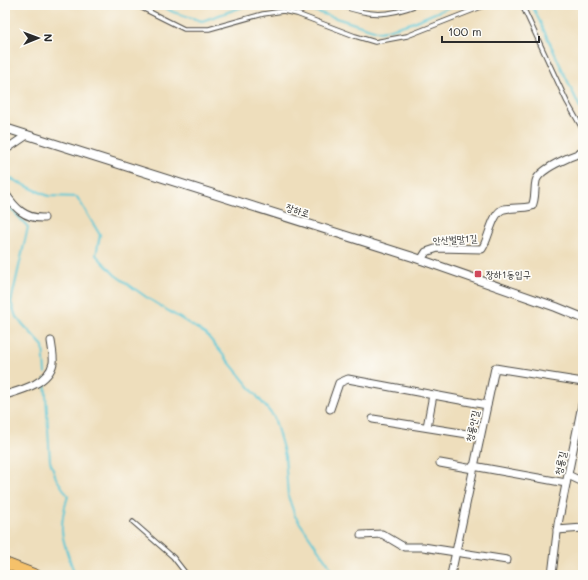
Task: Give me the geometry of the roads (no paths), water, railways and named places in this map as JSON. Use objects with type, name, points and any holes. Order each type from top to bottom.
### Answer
[{"type":"main road","points":[[5,563],[36,575]]},
{"type":"street","name":"장하로","points":[[5,128],[420,260],[556,307],[583,318]]},
{"type":"street","points":[[5,150],[27,135]]},
{"type":"street","name":"안산벌말1길","points":[[420,260],[426,252],[438,248],[482,249],[487,241],[494,218],[499,212],[504,209],[521,209],[532,206],[535,200],[536,180],[539,175],[558,163],[583,152]]},
{"type":"street","points":[[5,193],[22,212],[34,219],[44,218]]},
{"type":"street","points":[[5,395],[30,387],[49,373],[53,363],[51,341]]},
{"type":"street","name":"청룡안길","points":[[451,575],[494,368],[583,382]]},
{"type":"street","points":[[330,409],[338,383],[348,379],[487,405]]},
{"type":"street","points":[[427,427],[433,395]]},
{"type":"street","name":"청룡길","points":[[552,575],[557,530],[567,479],[581,423],[583,400]]},
{"type":"street","points":[[373,419],[480,436]]},
{"type":"street","points":[[440,463],[583,482]]},
{"type":"street","points":[[557,530],[583,528]]},
{"type":"street","points":[[361,536],[382,534],[404,547],[423,547],[507,560]]},
{"type":"lane","points":[[136,5],[184,29],[209,29],[263,14],[283,11],[297,14],[355,36],[376,42],[407,36],[486,5]]},
{"type":"lane","points":[[339,5],[372,14],[386,15],[417,5]]},
{"type":"lane","points":[[522,5],[566,102],[583,130]]},
{"type":"lane","points":[[133,522],[173,557],[187,575]]},
{"type":"waterway","points":[[160,5],[173,12],[202,21],[248,5]]},
{"type":"waterway","points":[[295,5],[380,32],[411,23],[454,5]]},
{"type":"waterway","points":[[532,5],[583,114]]},
{"type":"waterway","points":[[5,176],[48,196],[77,197],[100,235],[96,255],[115,275],[149,299],[206,334],[274,417],[285,456],[288,496],[295,516],[336,575]]},
{"type":"waterway","points":[[5,202],[28,227],[11,302],[16,317],[43,346],[45,373]]},
{"type":"waterway","points":[[45,379],[50,461],[56,478],[68,496],[63,518],[62,534],[66,551],[74,572]]},
{"type":"place","name":"장하1동입구","points":[[478,274]]}]
